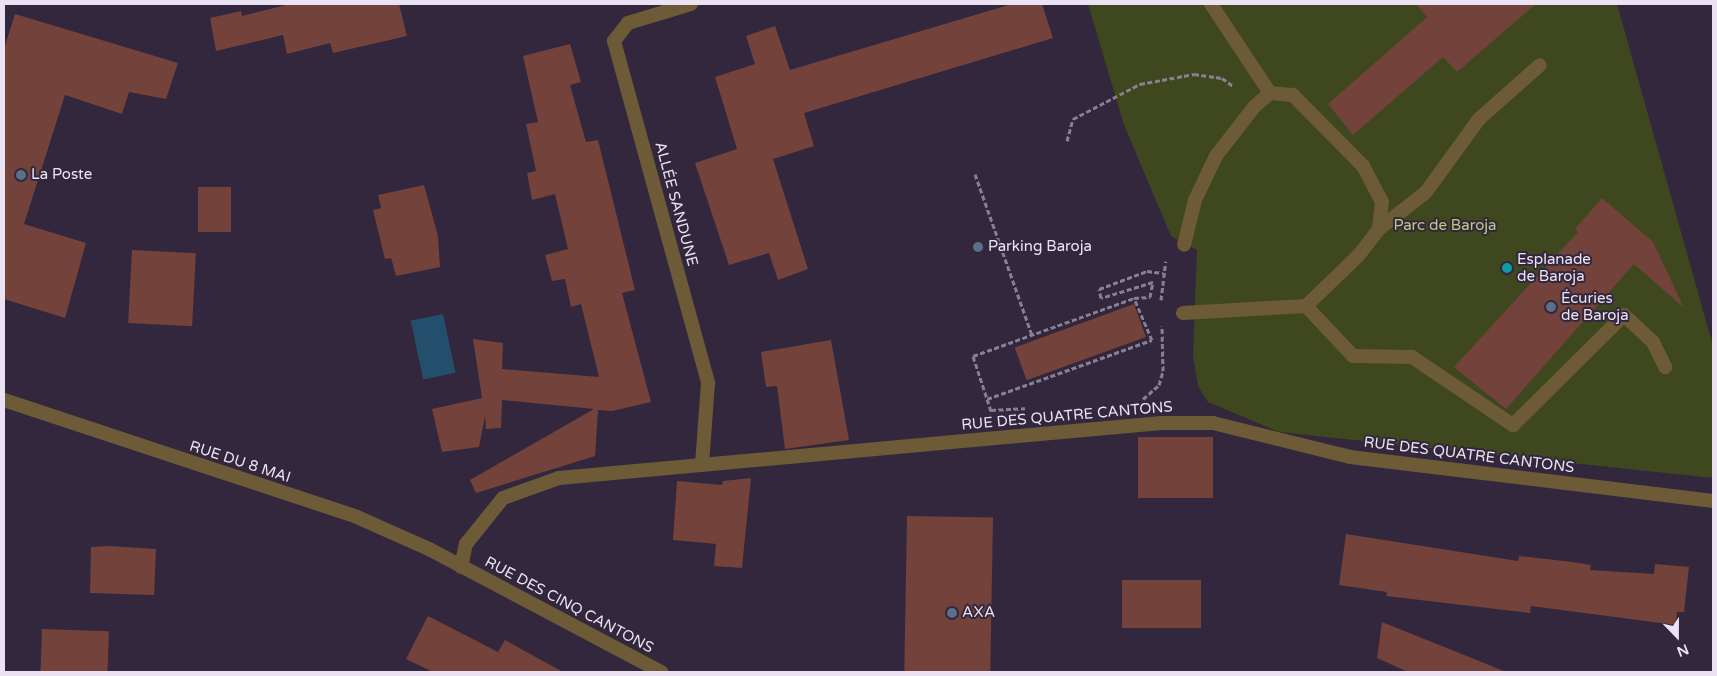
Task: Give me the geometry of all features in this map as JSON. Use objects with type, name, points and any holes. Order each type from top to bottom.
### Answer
[{"type":"street","name":"ALLÉE SANDUNE","points":[[691,4],[628,23],[614,41],[708,383],[702,464]]},
{"type":"street","points":[[1211,4],[1270,94]]},
{"type":"street","points":[[1183,313],[1306,306],[1358,256],[1379,229],[1426,192],[1479,119],[1540,65]]},
{"type":"street","points":[[1184,245],[1195,200],[1216,156],[1254,107],[1270,94],[1293,95],[1363,166],[1382,202],[1379,229]]},
{"type":"street","points":[[1306,306],[1353,356],[1412,358],[1513,425],[1624,315],[1653,342],[1665,367]]},
{"type":"street","name":"RUE DU 8 MAI","points":[[4,400],[357,517],[461,567]]},
{"type":"street","name":"RUE DES QUATRE CANTONS","points":[[461,567],[466,544],[504,498],[559,478],[1161,423],[1213,422],[1350,457],[1713,501]]},
{"type":"street","name":"RUE DES CINQ CANTONS","points":[[461,567],[661,672]]},
{"type":"path","points":[[1068,141],[1073,119],[1166,77],[1194,74],[1222,78],[1238,89]]},
{"type":"path","points":[[975,174],[1032,335]]},
{"type":"path","points":[[992,418],[973,356],[1134,298],[1150,297],[1153,282],[1101,298],[1099,289],[1147,271],[1163,273],[1160,305]]},
{"type":"path","points":[[987,399],[1152,340],[1134,298]]},
{"type":"path","points":[[1140,401],[1159,385],[1163,371],[1161,321]]},
{"type":"path","points":[[991,410],[1031,408]]},
{"type":"green space","name":"Parc de Baroja","points":[[1088,4],[1617,4],[1713,346],[1713,478],[1279,432],[1208,402],[1198,386],[1193,356],[1197,250],[1171,236],[1124,125]]},
{"type":"water","points":[[443,314],[455,373],[423,380],[411,321]]},
{"type":"building","points":[[290,4],[399,4],[407,36],[333,53],[330,43],[287,54],[283,35],[216,51],[210,18],[241,11],[242,16]]},
{"type":"building","points":[[1012,4],[1042,4],[1053,38],[804,113],[814,146],[773,159],[808,269],[778,280],[769,253],[729,265],[695,163],[737,149],[715,77],[755,64],[746,36],[775,26],[790,70]]},
{"type":"building","points":[[1416,4],[1536,4],[1457,72],[1443,57],[1353,135],[1328,104],[1427,17]]},
{"type":"building","name":"La Poste","points":[[15,14],[178,63],[166,99],[129,92],[122,114],[65,95],[24,224],[86,243],[65,318],[4,299],[4,49]]},
{"type":"building","points":[[570,44],[581,82],[570,85],[586,142],[598,140],[635,290],[622,293],[651,402],[612,411],[598,410],[595,456],[476,493],[470,480],[594,409],[502,400],[501,428],[486,429],[485,416],[479,447],[442,452],[432,409],[482,398],[473,339],[503,343],[502,369],[599,377],[581,304],[571,307],[565,279],[552,281],[545,255],[568,249],[555,194],[532,200],[527,173],[536,171],[526,124],[538,122],[523,56]]},
{"type":"building","points":[[424,185],[438,236],[440,267],[396,276],[391,258],[385,259],[373,210],[381,208],[378,195]]},
{"type":"building","points":[[198,187],[231,187],[231,232],[198,232]]},
{"type":"building","name":"Écuries de Baroja","points":[[1602,198],[1653,242],[1684,308],[1634,264],[1506,409],[1454,367],[1578,232],[1575,229]]},
{"type":"building","points":[[132,250],[196,253],[192,326],[128,323]]},
{"type":"building","points":[[1134,304],[1146,337],[1027,380],[1015,347]]},
{"type":"building","points":[[831,340],[849,440],[785,449],[777,386],[766,387],[761,352]]},
{"type":"building","points":[[1138,437],[1213,437],[1213,498],[1138,498]]},
{"type":"building","points":[[751,478],[742,568],[714,566],[716,544],[673,540],[677,481],[722,485],[723,481]]},
{"type":"building","points":[[907,516],[993,518],[990,672],[904,672]]},
{"type":"building","points":[[1346,534],[1518,561],[1519,556],[1573,562],[1591,565],[1590,570],[1654,574],[1655,564],[1689,567],[1684,612],[1677,612],[1676,625],[1531,606],[1530,613],[1386,596],[1387,592],[1339,585]]},
{"type":"building","points":[[109,546],[156,549],[154,595],[90,593],[91,547]]},
{"type":"building","points":[[1122,580],[1201,580],[1201,628],[1122,628]]},
{"type":"building","points":[[428,616],[498,652],[505,640],[563,672],[433,672],[406,659]]},
{"type":"building","points":[[1382,622],[1504,672],[1408,672],[1377,658]]},
{"type":"building","points":[[42,629],[109,631],[108,672],[40,672]]},
{"type":"place","name":"La Poste","points":[[21,175]]},
{"type":"place","name":"Parking Baroja","points":[[978,247]]},
{"type":"place","name":"Esplanade de Baroja","points":[[1507,268]]},
{"type":"place","name":"Écuries de Baroja","points":[[1551,307]]},
{"type":"place","name":"AXA","points":[[952,613]]}]
